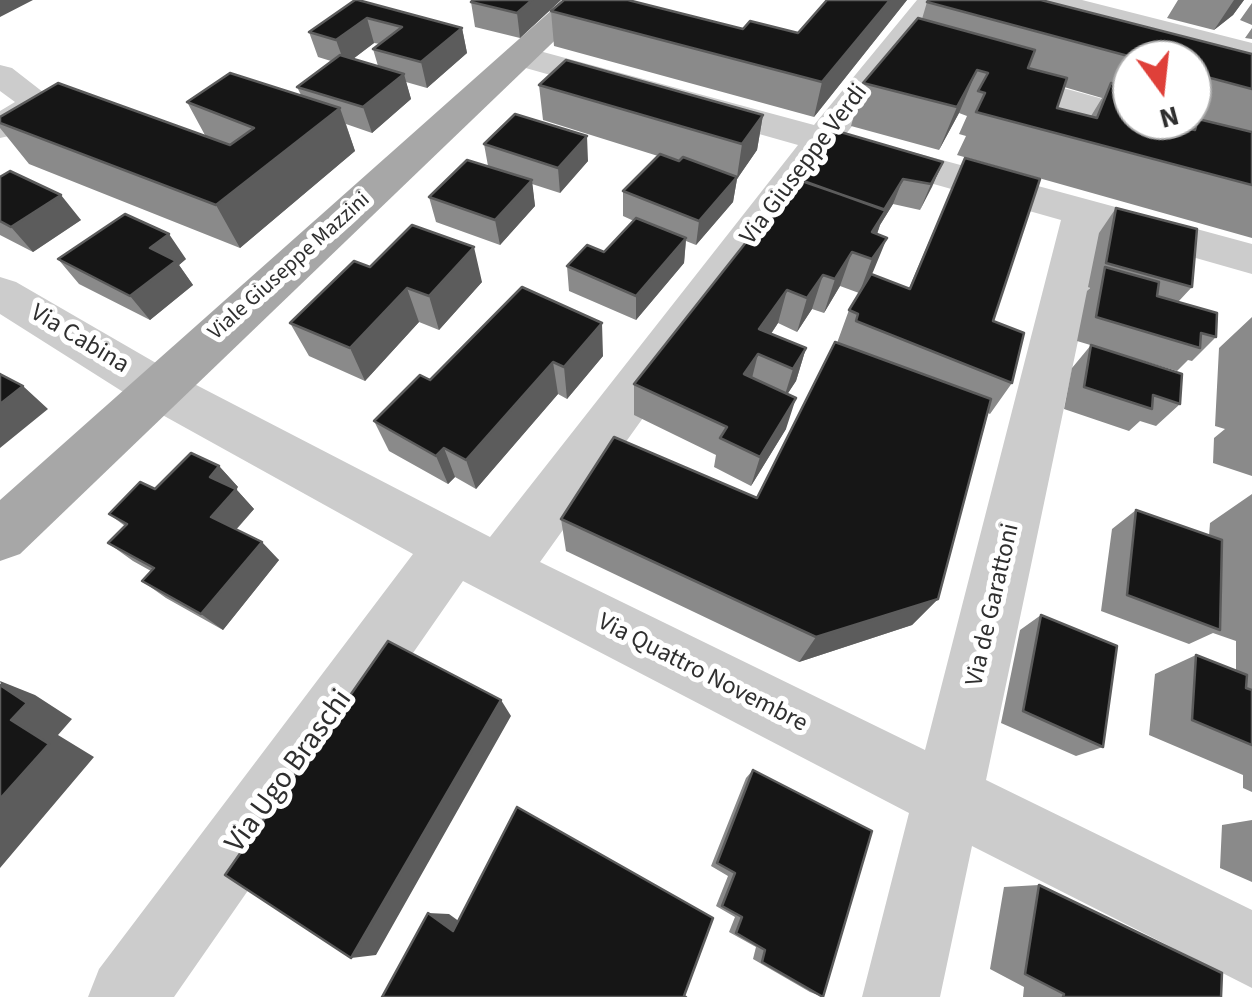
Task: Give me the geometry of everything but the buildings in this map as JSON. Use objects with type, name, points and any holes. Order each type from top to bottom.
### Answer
[{"type":"main road","name":"Viale Giuseppe Mazzini","points":[[0,536],[582,0]]},
{"type":"street","name":"Via Giuseppe Verdi","points":[[476,560],[823,139],[953,4]]},
{"type":"street","points":[[1037,12],[1151,12],[1252,54]]},
{"type":"street","points":[[1037,12],[1112,41]]},
{"type":"street","points":[[520,56],[1252,259]]},
{"type":"street","points":[[962,70],[1112,113]]},
{"type":"street","points":[[1212,74],[1252,85]]},
{"type":"street","points":[[0,75],[39,104],[0,127]]},
{"type":"street","name":"Via de Garattoni","points":[[901,997],[1084,212]]},
{"type":"street","name":"Via Cabina","points":[[0,293],[157,388]]},
{"type":"street","name":"Via Quattro Novembre","points":[[157,388],[476,560],[1252,950]]},
{"type":"street","name":"Via Ugo Braschi","points":[[127,997],[476,560]]}]
